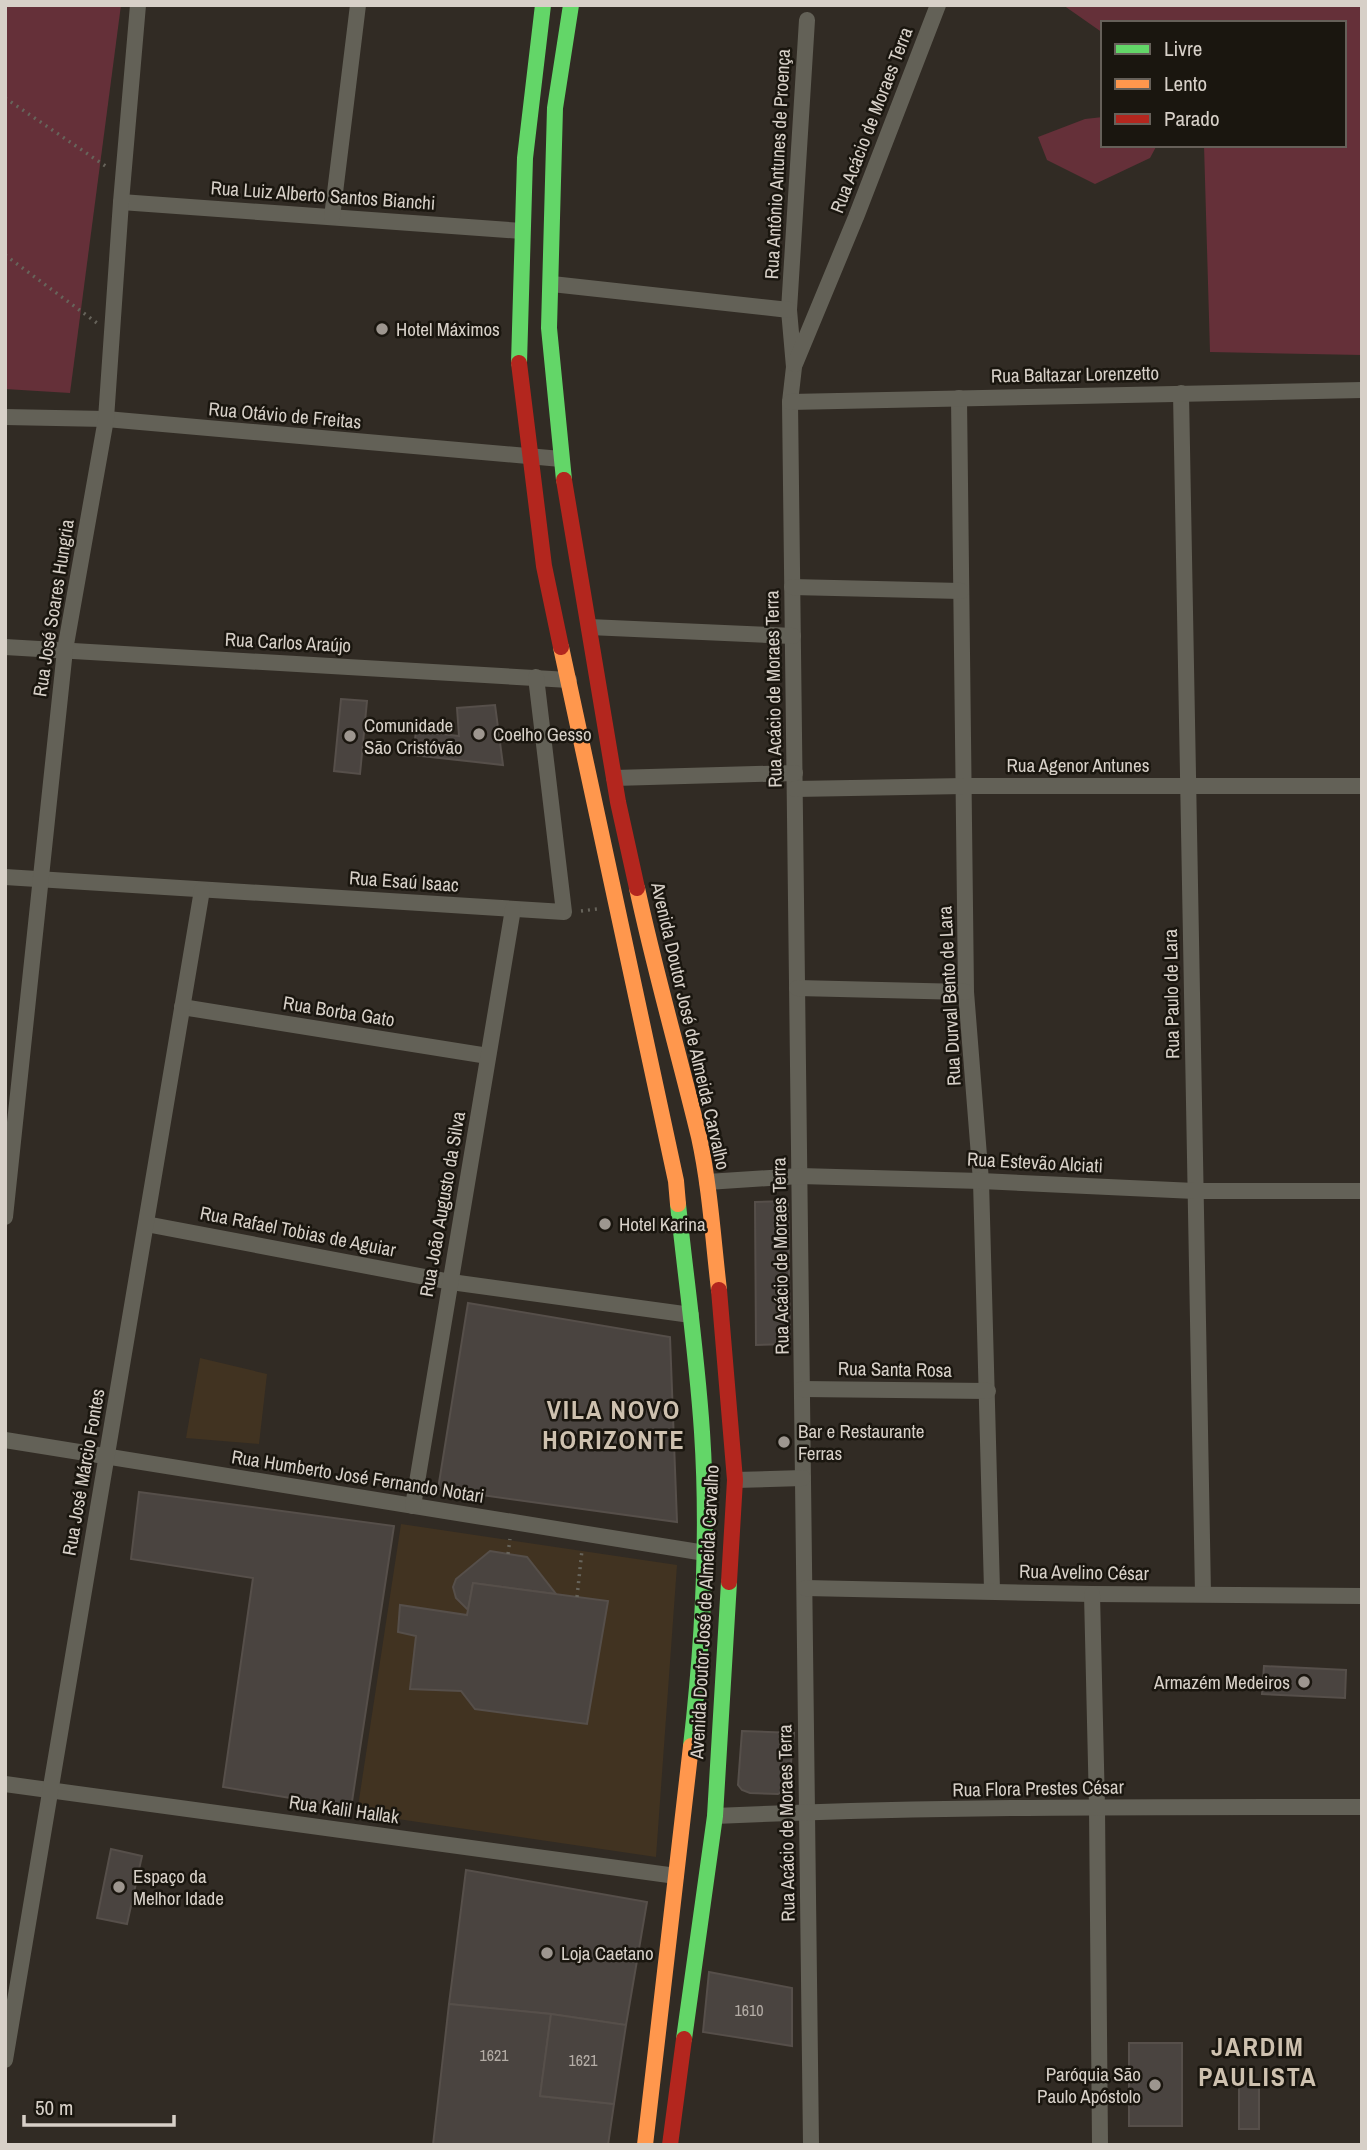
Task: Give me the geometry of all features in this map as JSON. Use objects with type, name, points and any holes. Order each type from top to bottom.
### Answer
[{"type":"main road","name":"Avenida Doutor José de Almeida Carvalho","points":[[543,5],[525,158],[519,369],[544,566],[676,1181],[702,1433],[705,1553],[700,1667],[645,2145]]},
{"type":"main road","name":"Avenida Doutor José de Almeida Carvalho","points":[[571,5],[555,108],[549,328],[561,459],[614,778],[652,960],[690,1099],[707,1182],[735,1480],[715,1816],[670,2145]]},
{"type":"street","name":"Rua José Soares Hungria","points":[[5,1217],[65,650],[106,419],[138,5]]},
{"type":"street","points":[[332,216],[358,5]]},
{"type":"street","name":"Rua Acácio de Moraes Terra","points":[[794,367],[856,217],[938,5]]},
{"type":"street","name":"Rua Antônio Antunes de Proença","points":[[789,310],[807,20]]},
{"type":"street","name":"Rua Luiz Alberto Santos Bianchi","points":[[121,202],[522,231]]},
{"type":"street","points":[[552,284],[789,310]]},
{"type":"street","name":"Rua Acácio de Moraes Terra","points":[[789,310],[794,367],[790,402],[811,2145]]},
{"type":"street","name":"Rua Baltazar Lorenzetto","points":[[790,402],[1362,390]]},
{"type":"street","name":"Rua Paulo de Lara","points":[[1181,393],[1203,1594]]},
{"type":"street","name":"Rua Durval Bento de Lara","points":[[959,398],[966,992],[981,1181],[992,1590]]},
{"type":"street","name":"Rua Otávio de Freitas","points":[[5,418],[106,419],[561,459]]},
{"type":"street","points":[[792,587],[961,591]]},
{"type":"street","points":[[589,627],[793,636]]},
{"type":"street","name":"Rua Carlos Araújo","points":[[5,646],[569,680]]},
{"type":"street","points":[[537,677],[564,912]]},
{"type":"street","name":"Rua Agenor Antunes","points":[[614,778],[964,786],[1362,786]]},
{"type":"street","name":"Rua Esaú Isaac","points":[[5,877],[564,912]]},
{"type":"street","name":"Rua José Márcio Fontes","points":[[5,2060],[202,890]]},
{"type":"street","name":"Rua João Augusto da Silva","points":[[413,1506],[513,909]]},
{"type":"street","points":[[797,988],[966,992]]},
{"type":"street","name":"Rua Borba Gato","points":[[182,1007],[488,1056]]},
{"type":"street","name":"Rua Estevão Alciati","points":[[707,1182],[800,1176],[1195,1191],[1362,1191]]},
{"type":"street","name":"Rua Rafael Tobias de Aguiar","points":[[146,1224],[451,1282],[691,1315]]},
{"type":"street","name":"Rua Santa Rosa","points":[[802,1389],[988,1391]]},
{"type":"street","name":"Rua Humberto José Fernando Notari","points":[[5,1440],[705,1553]]},
{"type":"street","points":[[735,1480],[803,1478]]},
{"type":"street","name":"Rua Avelino César","points":[[804,1588],[1362,1596]]},
{"type":"street","points":[[1092,1594],[1100,2145]]},
{"type":"street","name":"Rua Kalil Hallak","points":[[5,1784],[676,1876]]},
{"type":"street","name":"Rua Flora Prestes César","points":[[715,1816],[1097,1807],[1362,1807]]},
{"type":"path","points":[[5,98],[123,178]]},
{"type":"path","points":[[5,256],[112,334]]},
{"type":"path","points":[[564,912],[618,908]]},
{"type":"path","points":[[577,1597],[584,1533]]},
{"type":"shaded area","points":[[5,5],[121,5],[70,393],[5,389]]},
{"type":"shaded area","points":[[1063,5],[1362,5],[1362,355],[1210,352],[1204,147],[1346,147],[1346,21],[1101,21],[1101,32]]},
{"type":"shaded area","points":[[1101,117],[1101,147],[1156,147],[1150,158],[1095,184],[1047,160],[1038,137],[1085,119]]},
{"type":"shaded area","points":[[200,1358],[267,1374],[259,1444],[186,1438]]},
{"type":"shaded area","points":[[401,1524],[677,1565],[656,1857],[357,1813]]},
{"type":"building","name":"Comunidade São Cristóvão","points":[[341,699],[367,701],[360,774],[334,771]]},
{"type":"building","name":"Coelho Gesso","points":[[495,705],[503,765],[413,755],[416,731],[459,736],[457,708]]},
{"type":"building","points":[[788,1201],[790,1344],[756,1345],[755,1202]]},
{"type":"building","points":[[468,1303],[670,1337],[677,1522],[438,1489]]},
{"type":"building","points":[[139,1492],[394,1526],[351,1808],[223,1787],[253,1578],[131,1559]]},
{"type":"building","points":[[490,1551],[527,1557],[556,1594],[473,1583],[468,1610],[456,1598],[453,1587],[456,1579]]},
{"type":"building","points":[[473,1583],[608,1601],[587,1724],[475,1709],[461,1691],[410,1689],[416,1636],[398,1632],[400,1605],[467,1615]]},
{"type":"building","name":"Armazém Medeiros","points":[[1264,1666],[1346,1670],[1345,1698],[1262,1694]]},
{"type":"building","points":[[742,1731],[794,1733],[786,1789],[778,1794],[750,1793],[738,1785]]},
{"type":"building","name":"Espaço da Melhor Idade","points":[[111,1849],[142,1856],[127,1924],[97,1918]]},
{"type":"building","name":"Loja Caetano","points":[[466,1870],[647,1902],[626,2025],[449,2004]]},
{"type":"building","points":[[709,1972],[792,1988],[792,2046],[703,2032]]},
{"type":"building","points":[[449,2004],[551,2014],[540,2096],[614,2104],[608,2145],[433,2145]]},
{"type":"building","points":[[551,2014],[626,2025],[614,2104],[540,2096]]},
{"type":"building","name":"Paróquia São Paulo Apóstolo","points":[[1129,2043],[1182,2043],[1182,2126],[1129,2126]]},
{"type":"building","points":[[1239,2083],[1259,2083],[1259,2129],[1239,2129]]},
{"type":"traffic: fast","points":[[519,363],[525,158],[543,5]]},
{"type":"traffic: fast","points":[[564,480],[549,328],[555,108],[571,5]]},
{"type":"traffic: fast","points":[[678,1204],[697,1375],[705,1511],[704,1589],[691,1746]]},
{"type":"traffic: fast","points":[[684,2039],[715,1816],[729,1582]]},
{"type":"traffic: slow","points":[[561,647],[676,1181],[678,1204]]},
{"type":"traffic: slow","points":[[637,888],[703,1156],[719,1290]]},
{"type":"traffic: slow","points":[[645,2145],[691,1746]]},
{"type":"traffic: jam","points":[[519,363],[544,566],[561,647]]},
{"type":"traffic: jam","points":[[564,480],[618,802],[637,888]]},
{"type":"traffic: jam","points":[[719,1290],[735,1480],[729,1582]]},
{"type":"traffic: jam","points":[[670,2145],[684,2039]]},
{"type":"place","name":"Hotel Máximos","points":[[382,329]]},
{"type":"place","name":"Coelho Gesso","points":[[479,734]]},
{"type":"place","name":"Comunidade São Cristóvão","points":[[350,736]]},
{"type":"place","name":"Hotel Karina","points":[[605,1224]]},
{"type":"place","name":"Bar e Restaurante Ferras","points":[[784,1442]]},
{"type":"place","name":"Armazém Medeiros","points":[[1304,1682]]},
{"type":"place","name":"Espaço da Melhor Idade","points":[[119,1887]]},
{"type":"place","name":"Loja Caetano","points":[[547,1953]]},
{"type":"place","name":"Paróquia São Paulo Apóstolo","points":[[1155,2085]]},
{"type":"district","name":"VILA NOVO HORIZONTE","points":[[614,1425]]},
{"type":"district","name":"JARDIM PAULISTA","points":[[1258,2062]]}]
